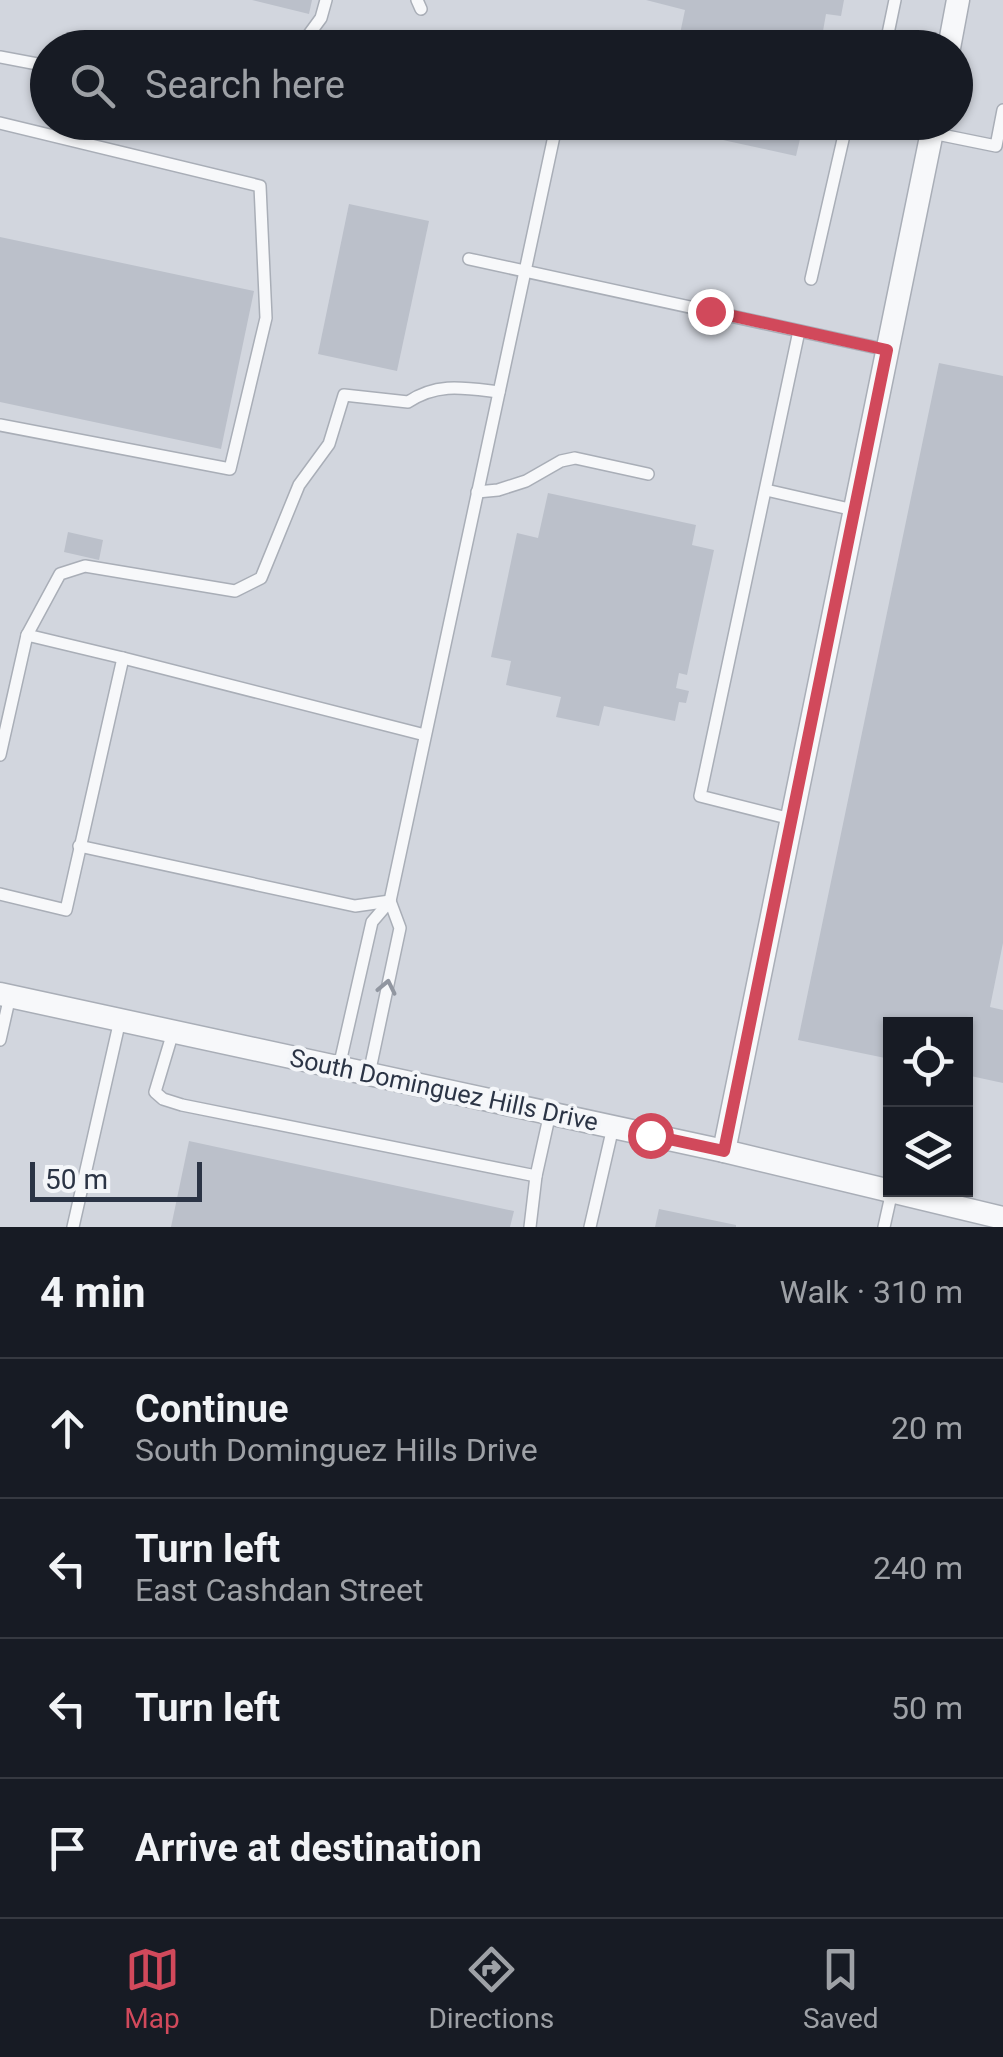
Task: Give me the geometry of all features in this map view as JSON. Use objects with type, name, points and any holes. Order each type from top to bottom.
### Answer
[{"type":"street","points":[[952,30],[958,0]]},
{"type":"street","points":[[724,1151],[930,140]]},
{"type":"street","name":"South Dominguez Hills Drive","points":[[5,995],[724,1151],[883,1190]]},
{"type":"street","name":"South Dominguez Hills Drive","points":[[913,1197],[1003,1218]]},
{"type":"lane","points":[[312,30],[321,18],[326,0]]},
{"type":"lane","points":[[889,30],[895,0]]},
{"type":"lane","points":[[0,57],[30,63]]},
{"type":"lane","points":[[973,140],[999,147],[1003,110]]},
{"type":"lane","points":[[0,123],[30,130]]},
{"type":"lane","points":[[0,425],[230,470],[266,318],[260,186],[70,140]]},
{"type":"lane","points":[[339,1067],[372,922],[390,900],[553,140]]},
{"type":"lane","points":[[811,279],[844,140]]},
{"type":"lane","points":[[468,259],[887,350]]},
{"type":"lane","points":[[792,818],[700,796],[800,330]]},
{"type":"lane","points":[[0,755],[27,635],[60,574],[85,566],[235,590],[261,578],[299,484],[329,444],[344,395],[408,402],[442,386],[498,392]]},
{"type":"lane","points":[[477,492],[526,482],[561,461],[575,458],[648,474]]},
{"type":"lane","points":[[766,490],[854,510]]},
{"type":"lane","points":[[27,635],[425,735]]},
{"type":"lane","points":[[0,894],[66,910],[123,658]]},
{"type":"lane","points":[[79,846],[355,906],[390,900]]},
{"type":"lane","points":[[369,1074],[400,928],[390,900]]},
{"type":"lane","points":[[0,1040],[5,995]]},
{"type":"lane","points":[[73,1227],[120,1020]]},
{"type":"lane","points":[[174,1032],[155,1092],[163,1099],[536,1176]]},
{"type":"lane","points":[[530,1227],[550,1114]]},
{"type":"lane","points":[[590,1227],[614,1127]]},
{"type":"lane","points":[[884,1227],[891,1197]]},
{"type":"shaded area","points":[[0,0],[1003,0],[1003,1227],[0,1227]]},
{"type":"building","points":[[252,0],[312,0],[309,14]]},
{"type":"building","points":[[646,0],[844,0],[841,16],[826,14],[823,30],[681,30],[685,10]]},
{"type":"building","points":[[723,140],[800,140],[796,156]]},
{"type":"building","points":[[349,204],[429,221],[397,371],[318,354]]},
{"type":"building","points":[[0,237],[254,291],[221,449],[0,402]]},
{"type":"building","points":[[939,363],[1003,376],[1003,943],[990,1007],[1003,1010],[1003,1083],[973,1077],[973,1017],[883,1017],[883,1058],[798,1040]]},
{"type":"building","points":[[548,493],[696,525],[692,545],[714,550],[687,675],[679,673],[676,688],[689,691],[686,703],[679,702],[675,721],[604,706],[599,726],[556,717],[561,697],[506,685],[511,661],[491,657],[517,533],[538,538]]},
{"type":"building","points":[[68,532],[103,540],[99,560],[64,552]]},
{"type":"building","points":[[189,1141],[514,1211],[510,1227],[171,1227]]},
{"type":"building","points":[[659,1209],[736,1225],[736,1227],[655,1227]]},
{"type":"route","points":[[650,1135],[724,1151],[887,350],[710,311]]}]
